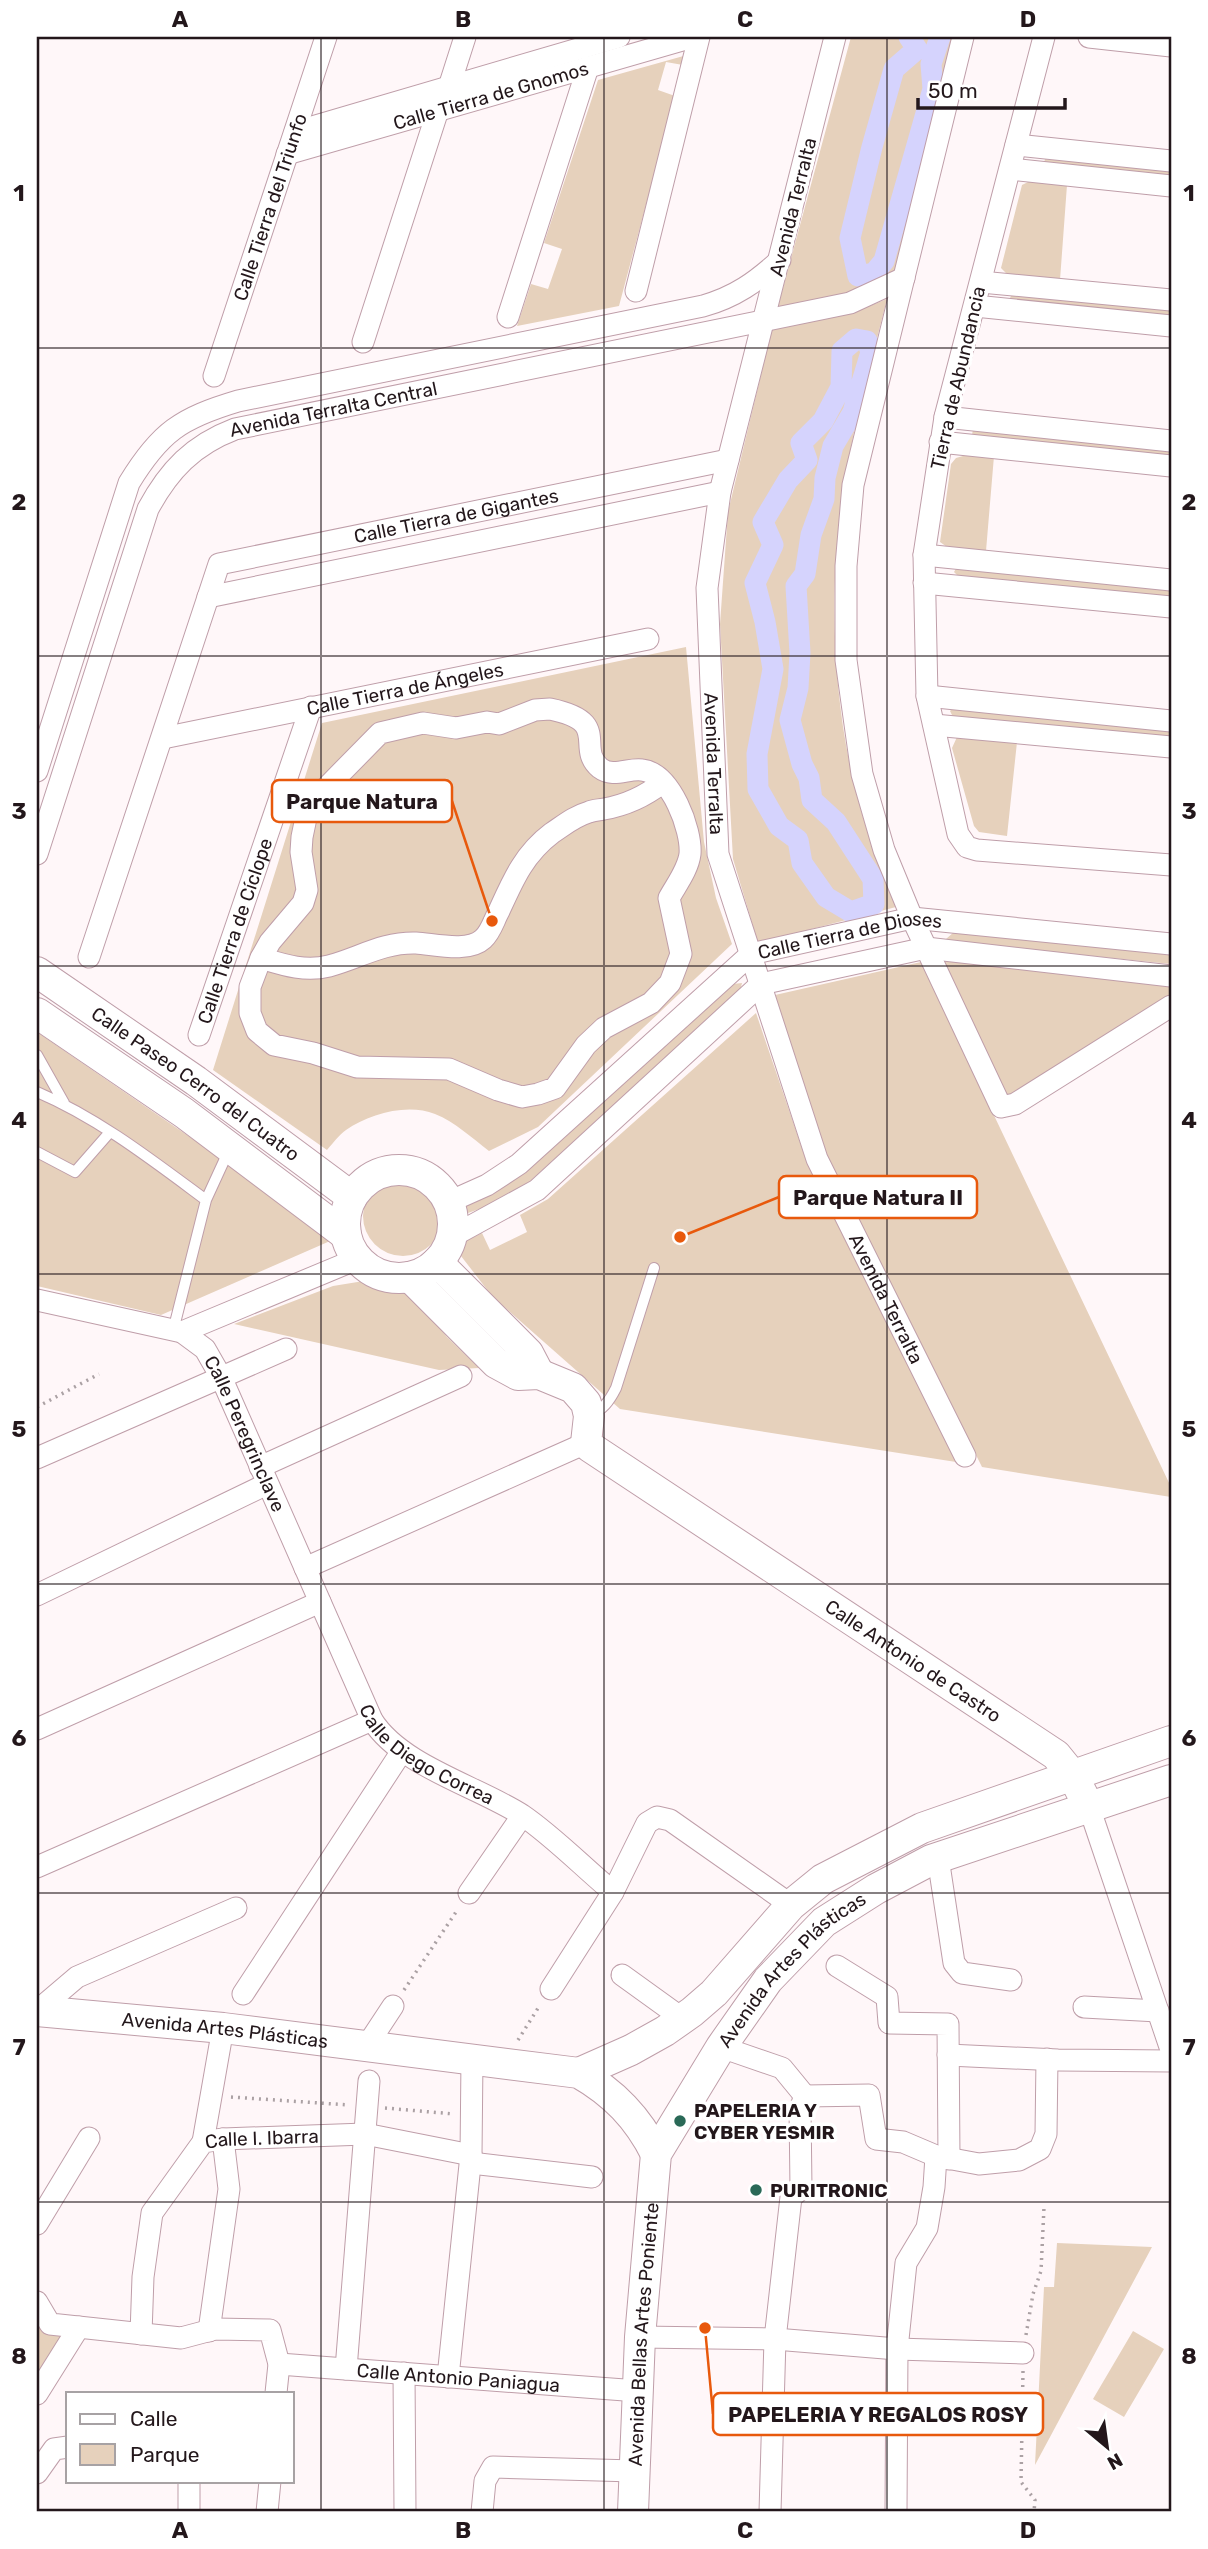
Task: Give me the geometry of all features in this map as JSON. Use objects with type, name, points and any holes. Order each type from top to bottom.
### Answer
[{"type":"street","name":"Calle Tierra del Triunfo","points":[[214,376],[326,37]]},
{"type":"street","points":[[449,87],[465,37]]},
{"type":"street","name":"Calle Tierra de Gnomos","points":[[295,132],[599,40],[619,37]]},
{"type":"street","name":"Calle Tierra de Gnomos","points":[[287,154],[693,37]]},
{"type":"street","points":[[636,291],[699,37]]},
{"type":"street","name":"Avenida Terralta","points":[[835,37],[720,492],[707,588],[718,854],[817,1158],[965,1456]]},
{"type":"street","points":[[963,37],[853,485],[846,566],[846,660],[862,774],[884,850],[912,918],[1001,1107],[1015,1104],[1171,1006]]},
{"type":"street","name":"Tierra de Abundancia","points":[[1044,37],[944,417],[924,555],[927,696],[958,834],[967,847],[977,850],[1171,865]]},
{"type":"street","points":[[1089,37],[1171,46]]},
{"type":"street","points":[[508,317],[588,67]]},
{"type":"street","points":[[363,342],[438,110]]},
{"type":"street","points":[[1016,145],[1171,160]]},
{"type":"street","points":[[1010,169],[1171,186]]},
{"type":"street","name":"Avenida Terralta Central","points":[[37,771],[130,484],[144,459],[174,427],[193,416],[238,401],[703,306],[739,293],[780,260]]},
{"type":"street","name":"Avenida Terralta Central","points":[[37,854],[148,509],[161,485],[181,461],[204,443],[235,429],[850,303],[904,278]]},
{"type":"street","points":[[981,282],[1171,300]]},
{"type":"street","points":[[975,306],[1171,326]]},
{"type":"street","points":[[944,417],[1171,441]]},
{"type":"street","points":[[940,442],[1171,466]]},
{"type":"street","name":"Calle Tierra de Gigantes","points":[[89,957],[219,564],[728,460]]},
{"type":"street","name":"Calle Tierra de Gigantes","points":[[208,597],[720,492]]},
{"type":"street","points":[[924,555],[1171,580]]},
{"type":"street","points":[[924,583],[1171,607]]},
{"type":"street","points":[[87,612],[111,618]]},
{"type":"street","name":"Calle Tierra de Ángeles","points":[[163,738],[648,639]]},
{"type":"street","points":[[927,696],[1171,721]]},
{"type":"street","name":"Calle Tierra de Cíclope","points":[[199,1035],[311,708]]},
{"type":"street","points":[[550,709],[568,713],[583,722],[590,733],[593,759],[601,769],[611,772],[642,770],[662,783],[678,802],[687,827],[690,855],[684,873],[668,898],[681,954],[679,965],[670,983],[652,1003],[604,1028],[586,1045],[555,1088],[522,1097],[449,1069],[357,1067],[274,1045],[257,1031],[250,1013],[250,987],[270,942],[303,903],[307,890],[302,852],[307,813],[322,792],[380,733],[424,723],[456,728],[487,722],[499,724],[535,710],[550,709]]},
{"type":"street","points":[[934,724],[1171,747]]},
{"type":"street","points":[[261,958],[296,968],[312,968],[329,965],[382,946],[410,943],[474,944],[483,939],[490,930],[512,880],[537,845],[572,819],[643,797],[662,783]]},
{"type":"street","name":"Calle Tierra de Dioses","points":[[449,1202],[486,1185],[519,1164],[751,954],[912,918],[1171,944]]},
{"type":"street","name":"Calle Tierra de Dioses","points":[[444,1250],[537,1190],[761,984],[926,948],[1171,975]]},
{"type":"street","name":"Calle Paseo Cerro del Cuatro","points":[[37,972],[196,1081],[352,1197]]},
{"type":"street","name":"Calle Paseo Cerro del Cuatro","points":[[37,1013],[230,1147],[351,1247]]},
{"type":"street","points":[[184,1113],[196,1081]]},
{"type":"street","points":[[402,1170],[421,1175],[438,1186],[449,1202],[453,1220],[444,1250],[425,1272],[410,1277],[391,1277],[372,1271],[351,1247],[345,1215],[352,1197],[365,1182],[382,1173],[402,1170]]},
{"type":"street","points":[[178,1331],[351,1247]]},
{"type":"street","points":[[444,1250],[528,1353],[539,1374]]},
{"type":"street","name":"Calle Antonio de Castro","points":[[410,1277],[496,1363],[518,1375],[539,1374],[573,1388],[586,1404],[587,1430],[1056,1755],[1073,1776],[1089,1807],[1171,2050]]},
{"type":"street","name":"Calle Peregrinclave","points":[[37,1300],[178,1331],[205,1349],[221,1377],[305,1568]]},
{"type":"street","points":[[37,1458],[286,1349]]},
{"type":"street","points":[[37,1595],[264,1475],[461,1376]]},
{"type":"street","points":[[305,1568],[587,1430]]},
{"type":"street","name":"Calle Diego Correa","points":[[305,1568],[372,1720],[382,1736],[402,1751],[522,1816],[613,1892]]},
{"type":"street","points":[[37,1729],[320,1602]]},
{"type":"street","points":[[37,1867],[372,1720]]},
{"type":"street","name":"Avenida Artes Plásticas","points":[[579,2073],[631,2050],[683,2018],[714,1993],[790,1905],[823,1879],[922,1828],[1171,1741]]},
{"type":"street","points":[[243,1994],[402,1751]]},
{"type":"street","name":"Avenida Artes Plásticas","points":[[656,2154],[721,2047],[768,1980],[820,1955],[824,1922],[876,1889],[938,1858],[1171,1780]]},
{"type":"street","points":[[469,1893],[522,1816]]},
{"type":"street","points":[[551,1989],[613,1892],[647,1823],[657,1817],[670,1820],[790,1905]]},
{"type":"street","points":[[938,1858],[954,1963],[962,1973],[1011,1980]]},
{"type":"street","points":[[37,2011],[77,1977],[236,1908]]},
{"type":"street","points":[[820,1955],[887,1997],[889,2023],[948,2024],[942,2157],[926,2228],[906,2263],[897,2349],[896,2512]]},
{"type":"street","points":[[622,1975],[683,2018]]},
{"type":"street","points":[[366,2047],[393,2006]]},
{"type":"street","points":[[1084,2007],[1158,2011]]},
{"type":"street","name":"Avenida Artes Plásticas","points":[[37,2011],[223,2028],[579,2073],[617,2098],[646,2134],[656,2154]]},
{"type":"street","points":[[212,2330],[229,2189],[213,2141],[211,2095],[223,2028]]},
{"type":"street","points":[[721,2047],[782,2068],[805,2096]]},
{"type":"street","points":[[948,2055],[1171,2061]]},
{"type":"street","points":[[448,2377],[471,2159],[472,2059]]},
{"type":"street","points":[[805,2096],[869,2095],[876,2139],[903,2142],[942,2157],[979,2164],[1019,2160],[1040,2149],[1046,2134],[1053,2059]]},
{"type":"street","points":[[346,2369],[369,2081]]},
{"type":"street","points":[[770,2512],[775,2339],[791,2197],[801,2189],[800,2109],[805,2096]]},
{"type":"street","name":"Calle I. Ibarra","points":[[141,2334],[143,2277],[152,2213],[213,2141],[365,2134],[471,2159],[592,2177]]},
{"type":"street","points":[[37,2224],[89,2138]]},
{"type":"street","name":"Avenida Bellas Artes Poniente","points":[[633,2512],[640,2337],[656,2154]]},
{"type":"street","points":[[37,2302],[50,2324],[181,2338],[212,2330],[270,2330],[279,2364],[276,2392]]},
{"type":"street","points":[[37,2394],[79,2327]]},
{"type":"street","points":[[640,2337],[775,2339],[897,2349],[1023,2353]]},
{"type":"street","name":"Calle Antonio Paniagua","points":[[279,2364],[638,2391]]},
{"type":"street","points":[[404,2373],[405,2512]]},
{"type":"street","points":[[37,2473],[54,2449],[66,2447]]},
{"type":"street","points":[[482,2512],[485,2481],[493,2468],[635,2471]]},
{"type":"street","points":[[189,2482],[189,2512]]},
{"type":"street","points":[[267,2512],[270,2482]]},
{"type":"lane","points":[[37,1055],[64,1103]]},
{"type":"lane","points":[[37,1092],[64,1103],[110,1132],[206,1200]]},
{"type":"lane","points":[[37,1152],[75,1172],[110,1132]]},
{"type":"lane","points":[[178,1331],[206,1200],[230,1147]]},
{"type":"lane","points":[[587,1430],[610,1401],[616,1388],[654,1268]]},
{"type":"path","points":[[37,1407],[99,1374]]},
{"type":"path","points":[[393,2006],[469,1893]]},
{"type":"path","points":[[503,2063],[551,1989]]},
{"type":"path","points":[[211,2095],[472,2116]]},
{"type":"green space","points":[[851,37],[954,37],[895,271],[855,293],[777,310]]},
{"type":"green space","points":[[687,55],[683,65],[666,62],[658,90],[675,96],[619,306],[517,326],[531,284],[548,289],[562,249],[544,243],[598,80]]},
{"type":"green space","points":[[1045,159],[1171,170],[1171,177],[1044,163]]},
{"type":"green space","points":[[1030,181],[1067,185],[1060,280],[1008,275],[1001,268],[1022,185]]},
{"type":"green space","points":[[1012,294],[1171,310],[1171,317],[1009,300]]},
{"type":"green space","points":[[887,299],[845,480],[837,544],[835,623],[840,703],[853,780],[867,829],[896,907],[758,943],[733,859],[720,624],[728,512],[772,329],[862,309]]},
{"type":"green space","points":[[973,429],[1171,449],[1171,456],[972,435]]},
{"type":"green space","points":[[994,456],[986,551],[947,547],[940,542],[951,464],[956,458]]},
{"type":"green space","points":[[957,567],[1171,588],[1171,598],[958,576],[954,572]]},
{"type":"green space","points":[[686,647],[704,842],[716,898],[732,944],[538,1127],[489,1151],[442,1117],[424,1111],[401,1110],[377,1115],[355,1124],[341,1134],[327,1150],[213,1070],[322,723]]},
{"type":"green space","points":[[952,709],[1171,730],[1171,739],[953,717],[950,711]]},
{"type":"green space","points":[[957,737],[1017,742],[1007,836],[979,832],[974,826],[952,748]]},
{"type":"green space","points":[[954,932],[1171,955],[1171,964],[946,939]]},
{"type":"green space","points":[[943,961],[1171,984],[1171,995],[1004,1101]]},
{"type":"green space","points":[[921,962],[1171,1487],[1171,1497],[982,1467],[826,1154],[775,995]]},
{"type":"green space","points":[[742,983],[740,991],[529,1182],[482,1208],[468,1213],[464,1211],[463,1207],[522,1174],[733,984]]},
{"type":"green space","points":[[756,1013],[806,1160],[956,1462],[620,1409],[492,1296],[461,1256],[460,1247],[465,1241],[482,1233],[490,1250],[527,1232],[520,1215],[548,1199]]},
{"type":"green space","points":[[37,1032],[337,1238],[161,1315],[37,1286]]},
{"type":"green space","points":[[403,1176],[418,1179],[431,1188],[440,1201],[443,1216],[440,1231],[431,1244],[418,1253],[403,1256],[388,1253],[375,1244],[366,1231],[363,1216],[366,1201],[375,1188],[388,1179]]},
{"type":"green space","points":[[376,1279],[407,1288],[447,1337],[479,1368],[439,1370],[234,1324],[333,1286]]},
{"type":"green space","points":[[1057,2243],[1152,2247],[1035,2465],[1044,2287],[1054,2287]]},
{"type":"green space","points":[[37,2316],[67,2337],[37,2383]]},
{"type":"green space","points":[[1133,2331],[1164,2349],[1124,2417],[1093,2399]]},
{"type":"waterway","points":[[909,37],[917,49],[894,69],[850,238],[858,276],[874,273],[884,261],[933,89],[931,64],[940,37]]},
{"type":"waterway","points":[[856,339],[867,341],[871,352],[853,412],[833,446],[825,478],[824,499],[811,535],[805,574],[796,586],[800,653],[798,688],[790,720],[802,764],[809,778],[812,800],[836,822],[873,879],[874,904],[851,912],[826,897],[802,863],[798,840],[779,826],[758,789],[757,754],[773,669],[755,583],[773,545],[763,522],[788,480],[807,460],[801,443],[823,421],[841,387],[842,351],[856,339]]},
{"type":"place","name":"Parque Natura","points":[[492,921]]},
{"type":"place","name":"Parque Natura II","points":[[680,1237]]},
{"type":"place","name":"PAPELERIA Y CYBER YESMIR","points":[[680,2121]]},
{"type":"place","name":"PURITRONIC","points":[[756,2190]]},
{"type":"place","name":"PAPELERIA Y REGALOS ROSY","points":[[705,2328]]}]
